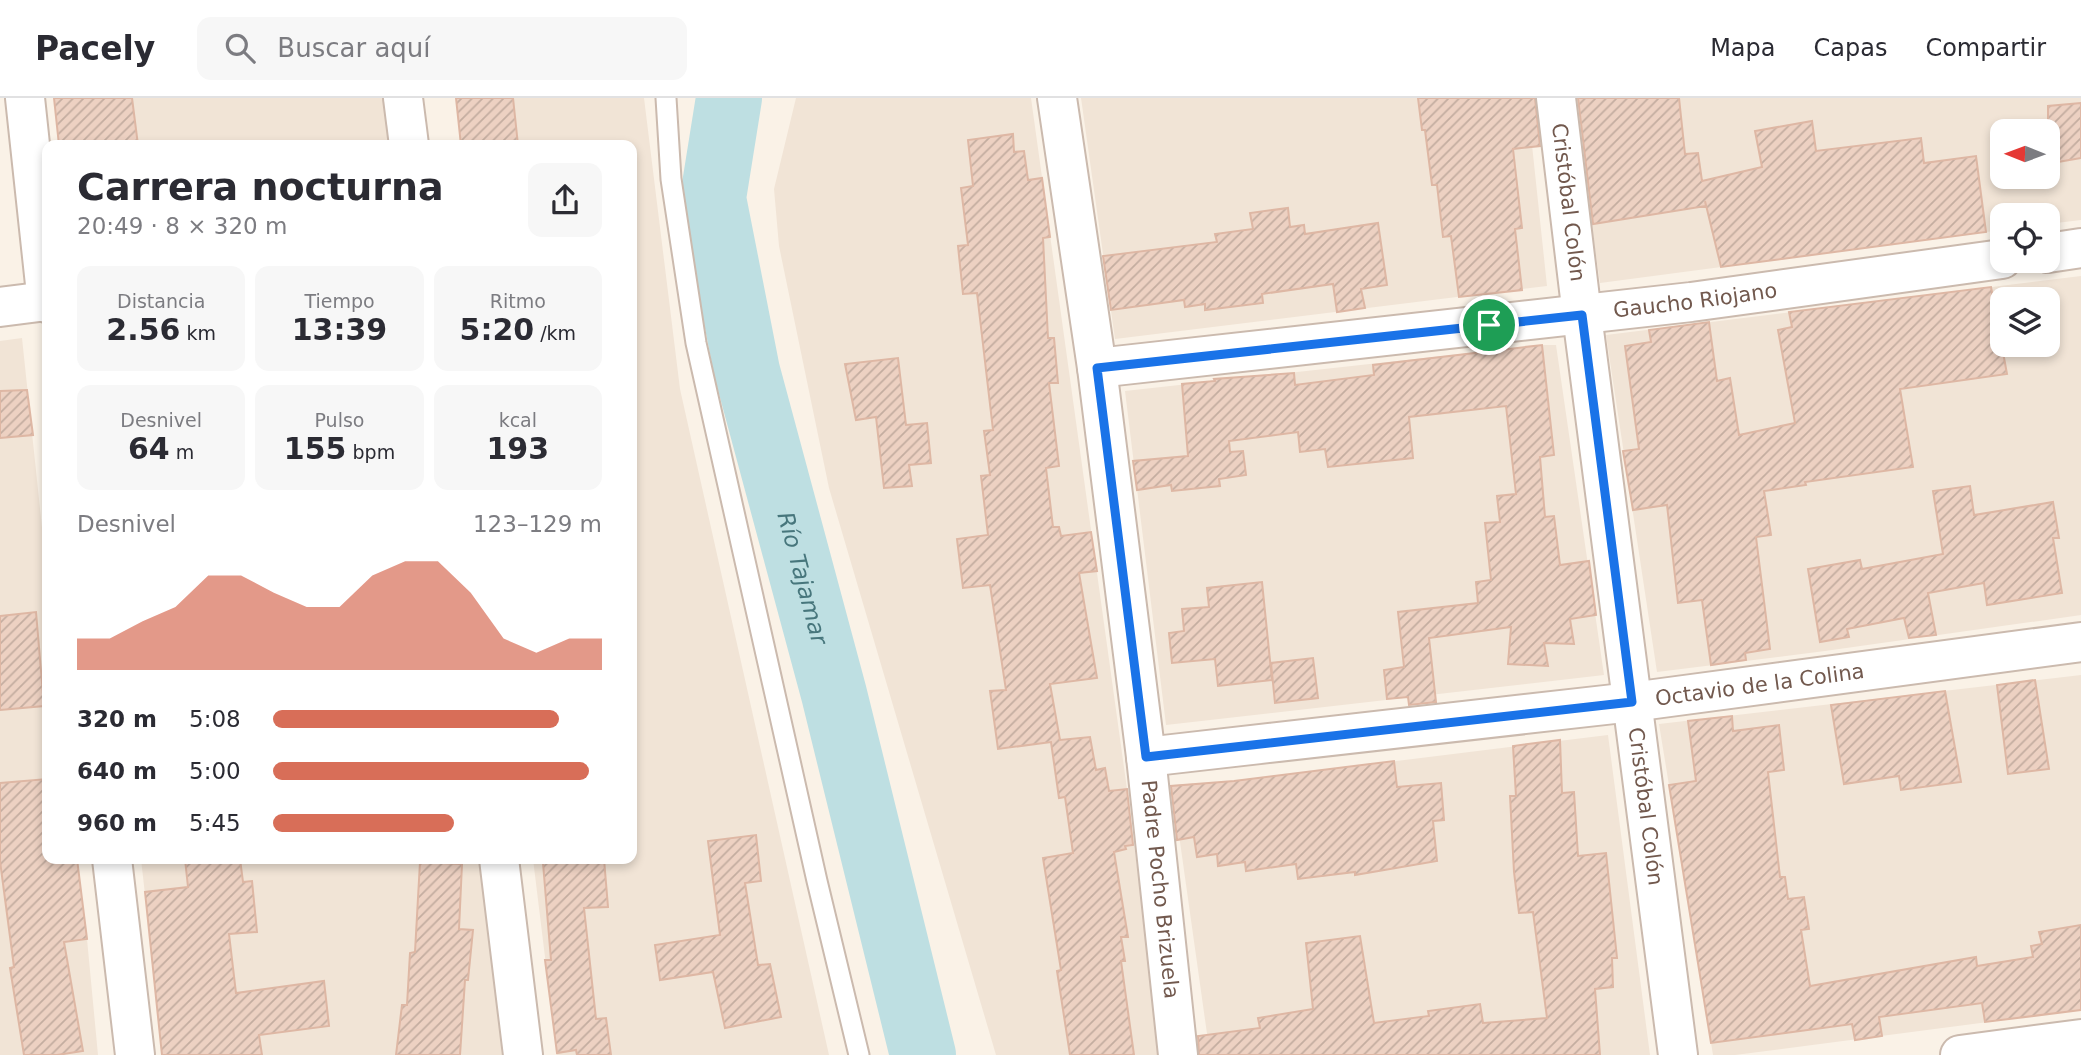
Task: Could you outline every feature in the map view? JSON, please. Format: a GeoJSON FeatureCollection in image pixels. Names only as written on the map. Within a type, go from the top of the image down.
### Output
{"type":"FeatureCollection","features":[{"type":"Feature","properties":{"kind":"street"},"geometry":{"type":"LineString","coordinates":[[25,98],[42,256]]}},
{"type":"Feature","properties":{"kind":"street"},"geometry":{"type":"LineString","coordinates":[[403,98],[408,140]]}},
{"type":"Feature","properties":{"kind":"street","name":"Padre Pocho Brizuela"},"geometry":{"type":"LineString","coordinates":[[1057,98],[1097,368],[1146,757],[1178,1055]]}},
{"type":"Feature","properties":{"kind":"street","name":"Cristóbal Colón"},"geometry":{"type":"LineString","coordinates":[[1556,98],[1678,1055]]}},
{"type":"Feature","properties":{"kind":"street"},"geometry":{"type":"LineString","coordinates":[[2060,251],[2081,248]]}},
{"type":"Feature","properties":{"kind":"street","name":"Gaucho Riojano"},"geometry":{"type":"LineString","coordinates":[[1097,368],[1582,315],[1990,261]]}},
{"type":"Feature","properties":{"kind":"street"},"geometry":{"type":"LineString","coordinates":[[0,307],[42,303]]}},
{"type":"Feature","properties":{"kind":"street","name":"Octavio de la Colina"},"geometry":{"type":"LineString","coordinates":[[1146,757],[1632,702],[2081,642]]}},
{"type":"Feature","properties":{"kind":"street"},"geometry":{"type":"LineString","coordinates":[[113,864],[135,1055]]}},
{"type":"Feature","properties":{"kind":"street"},"geometry":{"type":"LineString","coordinates":[[500,864],[523,1055]]}},
{"type":"Feature","properties":{"kind":"street"},"geometry":{"type":"LineString","coordinates":[[1960,1055],[2081,1039]]}},
{"type":"Feature","properties":{"kind":"lane"},"geometry":{"type":"LineString","coordinates":[[666,98],[671,179],[696,343],[859,1055]]}},
{"type":"Feature","properties":{"kind":"shaded area"},"geometry":{"type":"Polygon","coordinates":[[[54,98],[383,98],[388,140],[58,140],[54,98]]]}},
{"type":"Feature","properties":{"kind":"shaded area"},"geometry":{"type":"Polygon","coordinates":[[[456,98],[644,98],[680,389],[829,1055],[557,1055],[534,864],[637,864],[637,140],[460,140],[456,98]]]}},
{"type":"Feature","properties":{"kind":"shaded area"},"geometry":{"type":"Polygon","coordinates":[[[796,98],[1031,98],[1127,789],[1161,1055],[996,1055],[829,488],[779,246],[774,189],[796,98]]]}},
{"type":"Feature","properties":{"kind":"shaded area"},"geometry":{"type":"Polygon","coordinates":[[[1081,98],[1527,98],[1547,286],[1115,339],[1081,98]]]}},
{"type":"Feature","properties":{"kind":"shaded area"},"geometry":{"type":"Polygon","coordinates":[[[1573,98],[2081,98],[2081,220],[2060,223],[2060,203],[1990,203],[1990,232],[1600,283],[1573,98]]]}},
{"type":"Feature","properties":{"kind":"shaded area"},"geometry":{"type":"Polygon","coordinates":[[[2081,276],[2081,615],[1657,672],[1606,335],[1990,287],[1990,357],[2060,357],[2060,287],[1992,287],[2081,276]]]}},
{"type":"Feature","properties":{"kind":"shaded area"},"geometry":{"type":"Polygon","coordinates":[[[22,338],[42,528],[42,864],[78,864],[98,1055],[0,1055],[0,341],[22,338]]]}},
{"type":"Feature","properties":{"kind":"shaded area"},"geometry":{"type":"Polygon","coordinates":[[[1556,345],[1604,675],[1166,725],[1125,391],[1556,345]]]}},
{"type":"Feature","properties":{"kind":"shaded area"},"geometry":{"type":"Polygon","coordinates":[[[2081,675],[2081,1010],[1735,1055],[1713,1055],[1659,724],[2081,675]]]}},
{"type":"Feature","properties":{"kind":"shaded area"},"geometry":{"type":"Polygon","coordinates":[[[1608,735],[1650,1055],[1210,1055],[1172,785],[1234,781],[1608,735]]]}},
{"type":"Feature","properties":{"kind":"shaded area"},"geometry":{"type":"Polygon","coordinates":[[[142,864],[483,864],[502,1055],[163,1055],[142,864]]]}},
{"type":"Feature","properties":{"kind":"building"},"geometry":{"type":"Polygon","coordinates":[[[54,98],[132,98],[137,140],[58,140],[54,98]]]}},
{"type":"Feature","properties":{"kind":"building"},"geometry":{"type":"Polygon","coordinates":[[[456,98],[513,98],[517,140],[460,140],[456,98]]]}},
{"type":"Feature","properties":{"kind":"building"},"geometry":{"type":"Polygon","coordinates":[[[1418,98],[1535,98],[1540,146],[1513,149],[1522,228],[1515,229],[1522,290],[1459,297],[1451,236],[1443,237],[1437,185],[1432,185],[1418,98]]]}},
{"type":"Feature","properties":{"kind":"building"},"geometry":{"type":"Polygon","coordinates":[[[1578,98],[1679,98],[1685,154],[1698,153],[1702,181],[1762,167],[1755,131],[1812,121],[1816,151],[1921,138],[1924,163],[1976,156],[1986,232],[1721,267],[1705,201],[1706,206],[1593,224],[1578,98]]]}},
{"type":"Feature","properties":{"kind":"building"},"geometry":{"type":"Polygon","coordinates":[[[2081,103],[2081,158],[2060,162],[2060,119],[2048,119],[2048,106],[2081,103]]]}},
{"type":"Feature","properties":{"kind":"building"},"geometry":{"type":"Polygon","coordinates":[[[1013,134],[1014,152],[1024,151],[1028,180],[1042,178],[1050,237],[1043,238],[1048,338],[1054,338],[1058,383],[1049,383],[1059,466],[1046,468],[1053,527],[1059,527],[1061,536],[1091,532],[1097,571],[1079,573],[1097,678],[1050,684],[1060,740],[1090,737],[1096,770],[1105,768],[1109,791],[1127,789],[1133,845],[1114,852],[1128,937],[1121,937],[1125,961],[1121,961],[1134,1055],[1070,1055],[1057,971],[1061,970],[1043,858],[1073,853],[1065,797],[1059,798],[1051,742],[998,749],[990,691],[1006,690],[990,585],[963,588],[957,539],[988,535],[981,476],[990,475],[984,431],[993,430],[977,293],[963,294],[958,246],[968,245],[961,188],[973,186],[968,140],[1013,134]]]}},
{"type":"Feature","properties":{"kind":"building"},"geometry":{"type":"Polygon","coordinates":[[[1288,208],[1290,227],[1304,225],[1305,234],[1378,223],[1387,285],[1361,289],[1365,308],[1337,312],[1333,284],[1262,294],[1263,303],[1205,310],[1205,304],[1185,307],[1184,300],[1111,310],[1103,256],[1217,242],[1215,234],[1253,229],[1250,213],[1288,208]]]}},
{"type":"Feature","properties":{"kind":"building"},"geometry":{"type":"Polygon","coordinates":[[[1990,287],[1990,357],[2004,357],[2007,374],[1900,389],[1913,467],[1805,482],[1806,485],[1764,491],[1771,535],[1756,537],[1770,649],[1745,653],[1746,660],[1711,665],[1702,600],[1678,603],[1667,505],[1633,510],[1623,451],[1639,449],[1625,346],[1651,342],[1649,330],[1709,322],[1717,381],[1730,378],[1739,435],[1795,423],[1778,330],[1792,327],[1789,312],[1990,287]]]}},
{"type":"Feature","properties":{"kind":"building"},"geometry":{"type":"Polygon","coordinates":[[[1542,345],[1554,455],[1540,457],[1545,517],[1554,516],[1560,565],[1589,561],[1596,615],[1570,619],[1574,644],[1544,643],[1548,666],[1508,664],[1511,627],[1429,638],[1436,702],[1409,705],[1408,697],[1387,699],[1384,670],[1404,667],[1398,612],[1478,603],[1476,582],[1491,580],[1485,523],[1500,522],[1497,496],[1516,494],[1506,406],[1409,417],[1413,458],[1328,467],[1325,449],[1300,452],[1298,432],[1229,441],[1230,452],[1243,451],[1246,475],[1219,479],[1220,486],[1172,491],[1171,485],[1137,490],[1133,461],[1188,456],[1182,384],[1294,373],[1295,385],[1374,375],[1373,365],[1542,345]]]}},
{"type":"Feature","properties":{"kind":"building"},"geometry":{"type":"Polygon","coordinates":[[[898,358],[906,425],[927,423],[931,463],[909,465],[912,486],[884,488],[876,417],[856,420],[845,364],[898,358]]]}},
{"type":"Feature","properties":{"kind":"building"},"geometry":{"type":"Polygon","coordinates":[[[27,390],[33,435],[0,438],[0,391],[27,390]]]}},
{"type":"Feature","properties":{"kind":"building"},"geometry":{"type":"Polygon","coordinates":[[[1970,486],[1974,515],[2053,502],[2059,538],[2053,538],[2062,593],[1987,605],[1984,583],[1928,593],[1936,635],[1909,638],[1904,618],[1847,629],[1849,637],[1820,642],[1808,569],[1860,560],[1862,569],[1943,554],[1933,491],[1970,486]]]}},
{"type":"Feature","properties":{"kind":"building"},"geometry":{"type":"Polygon","coordinates":[[[1262,582],[1272,680],[1218,686],[1215,659],[1172,663],[1169,633],[1184,631],[1182,609],[1209,607],[1207,588],[1262,582]]]}},
{"type":"Feature","properties":{"kind":"building"},"geometry":{"type":"Polygon","coordinates":[[[36,612],[42,706],[0,710],[0,616],[36,612]]]}},
{"type":"Feature","properties":{"kind":"building"},"geometry":{"type":"Polygon","coordinates":[[[1313,658],[1318,698],[1275,703],[1271,663],[1313,658]]]}},
{"type":"Feature","properties":{"kind":"building"},"geometry":{"type":"Polygon","coordinates":[[[2035,680],[2049,769],[2008,774],[1997,685],[2035,680]]]}},
{"type":"Feature","properties":{"kind":"building"},"geometry":{"type":"Polygon","coordinates":[[[1945,691],[1961,782],[1901,790],[1899,776],[1844,784],[1831,705],[1945,691]]]}},
{"type":"Feature","properties":{"kind":"building"},"geometry":{"type":"Polygon","coordinates":[[[1732,716],[1733,731],[1779,725],[1784,770],[1768,772],[1780,877],[1785,877],[1788,899],[1804,897],[1809,929],[1801,930],[1810,986],[1976,957],[1977,966],[2033,957],[2031,946],[2042,944],[2039,932],[2081,925],[2081,1010],[1985,1022],[1982,1003],[1879,1017],[1882,1036],[1855,1040],[1852,1024],[1711,1043],[1669,785],[1696,781],[1688,721],[1732,716]]]}},
{"type":"Feature","properties":{"kind":"building"},"geometry":{"type":"Polygon","coordinates":[[[1560,740],[1562,793],[1574,792],[1578,856],[1606,853],[1617,958],[1612,958],[1613,987],[1595,989],[1600,1055],[1199,1055],[1198,1036],[1260,1028],[1258,1018],[1313,1009],[1306,943],[1360,936],[1374,1023],[1429,1016],[1428,1011],[1480,1004],[1483,1023],[1547,1018],[1533,912],[1519,913],[1510,796],[1516,796],[1513,746],[1560,740]]]}},
{"type":"Feature","properties":{"kind":"building"},"geometry":{"type":"Polygon","coordinates":[[[1394,761],[1397,787],[1441,783],[1444,820],[1433,821],[1437,861],[1355,875],[1355,872],[1298,879],[1296,864],[1246,871],[1245,862],[1218,866],[1217,854],[1197,857],[1194,837],[1177,840],[1171,786],[1394,761]]]}},
{"type":"Feature","properties":{"kind":"building"},"geometry":{"type":"Polygon","coordinates":[[[42,779],[42,864],[78,864],[87,939],[64,942],[83,1051],[57,1055],[24,1055],[10,968],[14,967],[0,861],[0,783],[42,779]]]}},
{"type":"Feature","properties":{"kind":"building"},"geometry":{"type":"Polygon","coordinates":[[[756,835],[761,881],[745,883],[758,965],[770,964],[781,1017],[725,1028],[713,972],[660,980],[655,945],[720,935],[708,841],[756,835]]]}},
{"type":"Feature","properties":{"kind":"building"},"geometry":{"type":"Polygon","coordinates":[[[186,864],[241,864],[243,882],[252,881],[257,932],[229,934],[236,993],[324,981],[329,1026],[259,1035],[262,1055],[162,1055],[145,892],[188,887],[186,864]]]}},
{"type":"Feature","properties":{"kind":"building"},"geometry":{"type":"Polygon","coordinates":[[[420,864],[462,864],[459,929],[473,930],[468,980],[465,980],[460,1055],[396,1055],[402,1005],[407,1005],[410,953],[415,952],[420,864]]]}},
{"type":"Feature","properties":{"kind":"building"},"geometry":{"type":"Polygon","coordinates":[[[543,864],[604,864],[608,907],[584,908],[596,1019],[606,1018],[611,1055],[577,1055],[576,1050],[557,1053],[545,960],[551,960],[543,864]]]}},
{"type":"Feature","properties":{"kind":"waterway","name":"Río Tajamar"},"geometry":{"type":"LineString","coordinates":[[729,98],[713,198],[747,371],[834,694],[923,1055]]}},
{"type":"Feature","properties":{"kind":"route"},"geometry":{"type":"LineString","coordinates":[[1582,315],[1632,702],[1146,757],[1097,368],[1489,325],[1582,315]]}}]}
